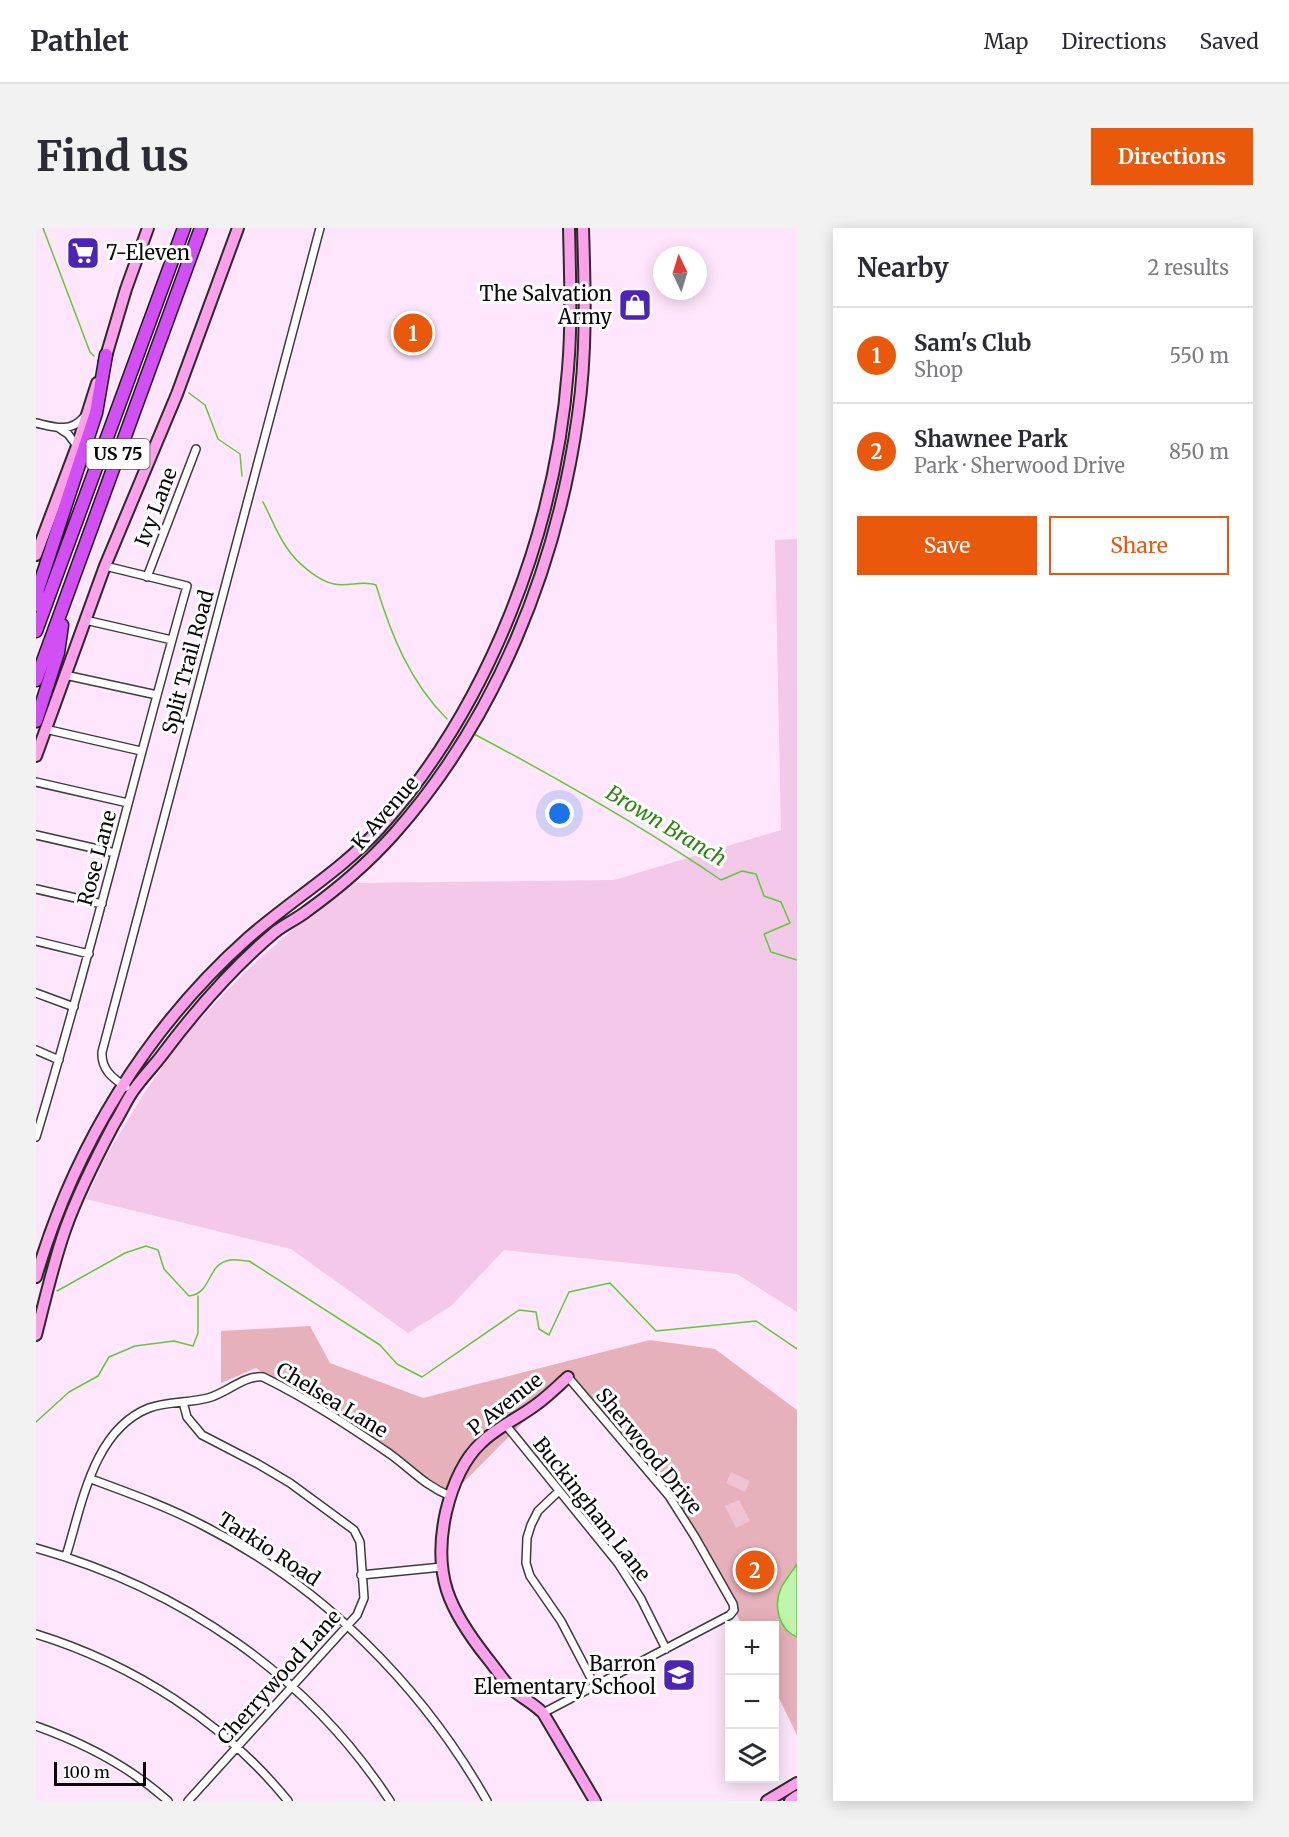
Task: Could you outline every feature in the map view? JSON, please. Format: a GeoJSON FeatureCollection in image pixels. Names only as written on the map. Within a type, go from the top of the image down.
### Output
{"type":"FeatureCollection","features":[{"type":"Feature","properties":{"kind":"highway","name":"US 75"},"geometry":{"type":"LineString","coordinates":[[36,631],[184,228]]}},
{"type":"Feature","properties":{"kind":"highway","name":"US 75"},"geometry":{"type":"LineString","coordinates":[[36,680],[201,228]]}},
{"type":"Feature","properties":{"kind":"highway"},"geometry":{"type":"LineString","coordinates":[[36,605],[38,589],[96,413],[106,355]]}},
{"type":"Feature","properties":{"kind":"highway"},"geometry":{"type":"LineString","coordinates":[[41,725],[58,653],[66,600]]}},
{"type":"Feature","properties":{"kind":"main road"},"geometry":{"type":"LineString","coordinates":[[36,555],[77,446],[126,289],[148,228]]}},
{"type":"Feature","properties":{"kind":"main road"},"geometry":{"type":"LineString","coordinates":[[36,756],[41,725],[65,675],[105,566],[168,418],[237,228]]}},
{"type":"Feature","properties":{"kind":"main road","name":"K Avenue"},"geometry":{"type":"LineString","coordinates":[[36,1277],[47,1242],[83,1156],[122,1085],[159,1031],[244,942],[267,921],[354,854],[379,829],[418,781],[482,675],[514,603],[544,510],[557,454],[568,369],[569,228]]}},
{"type":"Feature","properties":{"kind":"main road","name":"K Avenue"},"geometry":{"type":"LineString","coordinates":[[36,1335],[66,1227],[90,1172],[133,1091],[200,1006],[276,932],[333,892],[367,863],[430,789],[463,739],[505,664],[528,608],[558,514],[577,424],[586,323],[584,228]]}},
{"type":"Feature","properties":{"kind":"main road"},"geometry":{"type":"LineString","coordinates":[[544,510],[558,514]]}},
{"type":"Feature","properties":{"kind":"main road"},"geometry":{"type":"LineString","coordinates":[[514,603],[528,608]]}},
{"type":"Feature","properties":{"kind":"main road"},"geometry":{"type":"LineString","coordinates":[[482,675],[496,681]]}},
{"type":"Feature","properties":{"kind":"main road"},"geometry":{"type":"LineString","coordinates":[[418,781],[430,789]]}},
{"type":"Feature","properties":{"kind":"main road"},"geometry":{"type":"LineString","coordinates":[[267,921],[276,932]]}},
{"type":"Feature","properties":{"kind":"main road"},"geometry":{"type":"LineString","coordinates":[[189,998],[200,1006]]}},
{"type":"Feature","properties":{"kind":"main road","name":"P Avenue"},"geometry":{"type":"LineString","coordinates":[[568,1377],[537,1404],[505,1424],[480,1444],[465,1462],[456,1478],[443,1525],[442,1567],[450,1602],[459,1620],[515,1692],[534,1704],[543,1713],[595,1801]]}},
{"type":"Feature","properties":{"kind":"main road"},"geometry":{"type":"LineString","coordinates":[[767,1801],[797,1783]]}},
{"type":"Feature","properties":{"kind":"main road"},"geometry":{"type":"LineString","coordinates":[[790,1801],[797,1796]]}},
{"type":"Feature","properties":{"kind":"street","name":"Split Trail Road"},"geometry":{"type":"LineString","coordinates":[[133,1091],[122,1085],[104,1068],[102,1052],[320,228]]}},
{"type":"Feature","properties":{"kind":"street"},"geometry":{"type":"LineString","coordinates":[[36,423],[57,427],[76,425],[87,413]]}},
{"type":"Feature","properties":{"kind":"street"},"geometry":{"type":"LineString","coordinates":[[57,427],[68,434],[77,446]]}},
{"type":"Feature","properties":{"kind":"street","name":"Ivy Lane"},"geometry":{"type":"LineString","coordinates":[[147,577],[196,449]]}},
{"type":"Feature","properties":{"kind":"street","name":"Ivy Lane"},"geometry":{"type":"LineString","coordinates":[[105,566],[187,586]]}},
{"type":"Feature","properties":{"kind":"street","name":"Rose Lane"},"geometry":{"type":"LineString","coordinates":[[36,1137],[89,954],[141,751],[187,586]]}},
{"type":"Feature","properties":{"kind":"street"},"geometry":{"type":"LineString","coordinates":[[85,621],[172,640]]}},
{"type":"Feature","properties":{"kind":"street"},"geometry":{"type":"LineString","coordinates":[[65,675],[157,695]]}},
{"type":"Feature","properties":{"kind":"street"},"geometry":{"type":"LineString","coordinates":[[41,725],[141,751]]}},
{"type":"Feature","properties":{"kind":"street"},"geometry":{"type":"LineString","coordinates":[[36,782],[128,803]]}},
{"type":"Feature","properties":{"kind":"street"},"geometry":{"type":"LineString","coordinates":[[36,835],[115,853]]}},
{"type":"Feature","properties":{"kind":"street"},"geometry":{"type":"LineString","coordinates":[[36,889],[102,904]]}},
{"type":"Feature","properties":{"kind":"street"},"geometry":{"type":"LineString","coordinates":[[36,941],[89,954]]}},
{"type":"Feature","properties":{"kind":"street"},"geometry":{"type":"LineString","coordinates":[[36,993],[74,1007]]}},
{"type":"Feature","properties":{"kind":"street"},"geometry":{"type":"LineString","coordinates":[[36,1050],[59,1060]]}},
{"type":"Feature","properties":{"kind":"street","name":"Chelsea Lane"},"geometry":{"type":"LineString","coordinates":[[66,1556],[104,1446],[129,1420],[152,1407],[212,1397],[254,1377],[263,1377],[310,1403],[356,1431],[422,1481],[450,1496]]}},
{"type":"Feature","properties":{"kind":"street","name":"Sherwood Drive"},"geometry":{"type":"LineString","coordinates":[[568,1377],[669,1496],[733,1604],[734,1610],[730,1615],[666,1649]]}},
{"type":"Feature","properties":{"kind":"street","name":"Cherrywood Lane"},"geometry":{"type":"LineString","coordinates":[[183,1402],[187,1417],[202,1435],[290,1483],[354,1530],[360,1542],[364,1598],[357,1615],[188,1801]]}},
{"type":"Feature","properties":{"kind":"street","name":"Buckingham Lane"},"geometry":{"type":"LineString","coordinates":[[505,1424],[618,1563],[666,1649]]}},
{"type":"Feature","properties":{"kind":"street","name":"Tarkio Road"},"geometry":{"type":"LineString","coordinates":[[91,1479],[170,1510],[234,1543],[283,1574],[347,1626],[382,1661],[432,1719],[454,1748],[487,1801]]}},
{"type":"Feature","properties":{"kind":"street"},"geometry":{"type":"LineString","coordinates":[[559,1491],[538,1511],[531,1524],[527,1538],[526,1563],[530,1576],[561,1620],[595,1686]]}},
{"type":"Feature","properties":{"kind":"street"},"geometry":{"type":"LineString","coordinates":[[36,1548],[66,1556],[129,1580],[170,1600],[234,1640],[267,1664],[321,1714],[390,1801]]}},
{"type":"Feature","properties":{"kind":"street"},"geometry":{"type":"LineString","coordinates":[[361,1575],[442,1567]]}},
{"type":"Feature","properties":{"kind":"street"},"geometry":{"type":"LineString","coordinates":[[36,1635],[95,1656],[172,1697],[237,1747],[288,1801]]}},
{"type":"Feature","properties":{"kind":"street"},"geometry":{"type":"LineString","coordinates":[[543,1713],[666,1649]]}},
{"type":"Feature","properties":{"kind":"street"},"geometry":{"type":"LineString","coordinates":[[36,1726],[96,1751],[152,1787],[168,1801]]}},
{"type":"Feature","properties":{"kind":"shaded area"},"geometry":{"type":"Polygon","coordinates":[[[797,539],[797,1312],[737,1274],[504,1250],[451,1306],[408,1333],[291,1249],[86,1199],[106,1156],[145,1092],[183,1037],[243,974],[292,930],[352,883],[614,880],[781,830],[775,540],[797,539]]]}},
{"type":"Feature","properties":{"kind":"shaded area"},"geometry":{"type":"Polygon","coordinates":[[[310,1326],[330,1363],[423,1398],[650,1340],[715,1349],[797,1410],[797,1735],[779,1698],[779,1621],[740,1621],[686,1514],[568,1377],[450,1496],[256,1368],[221,1383],[221,1331],[310,1326]]]}},
{"type":"Feature","properties":{"kind":"shaded area"},"geometry":{"type":"Polygon","coordinates":[[[731,1472],[750,1481],[745,1492],[726,1483],[731,1472]]]}},
{"type":"Feature","properties":{"kind":"shaded area"},"geometry":{"type":"Polygon","coordinates":[[[739,1500],[750,1521],[736,1528],[725,1506],[739,1500]]]}},
{"type":"Feature","properties":{"kind":"shaded area"},"geometry":{"type":"Polygon","coordinates":[[[797,1564],[797,1637],[791,1634],[782,1623],[779,1617],[778,1602],[781,1588],[797,1564]]]}},
{"type":"Feature","properties":{"kind":"waterway","name":"Brown Branch"},"geometry":{"type":"LineString","coordinates":[[43,228],[90,352],[94,356]]}},
{"type":"Feature","properties":{"kind":"waterway","name":"Brown Branch"},"geometry":{"type":"LineString","coordinates":[[189,393],[205,405],[218,439],[240,454],[242,476]]}},
{"type":"Feature","properties":{"kind":"waterway","name":"Brown Branch"},"geometry":{"type":"LineString","coordinates":[[263,502],[287,548],[314,575],[334,584],[376,585],[395,640],[412,674],[447,719]]}},
{"type":"Feature","properties":{"kind":"waterway","name":"Brown Branch"},"geometry":{"type":"LineString","coordinates":[[474,734],[600,804],[721,880],[742,871],[756,874],[764,896],[781,902],[790,923],[764,934],[771,952],[797,960]]}},
{"type":"Feature","properties":{"kind":"waterway"},"geometry":{"type":"LineString","coordinates":[[57,1291],[125,1253],[146,1246],[158,1250],[164,1269],[189,1296],[202,1290],[213,1272],[222,1263],[232,1260],[249,1261],[380,1345],[397,1364],[422,1377],[519,1310],[536,1312],[539,1329],[549,1335],[569,1292],[610,1283],[656,1331],[756,1321],[797,1349]]}},
{"type":"Feature","properties":{"kind":"waterway"},"geometry":{"type":"LineString","coordinates":[[36,1422],[69,1392],[98,1376],[109,1357],[135,1346],[174,1341],[193,1346],[198,1333],[198,1296]]}},
{"type":"Feature","properties":{"kind":"place","name":"7-Eleven"},"geometry":{"type":"Point","coordinates":[83,253]}},
{"type":"Feature","properties":{"kind":"place","name":"The Salvation Army"},"geometry":{"type":"Point","coordinates":[635,305]}},
{"type":"Feature","properties":{"kind":"place","name":"Sam's Club"},"geometry":{"type":"Point","coordinates":[413,333]}},
{"type":"Feature","properties":{"kind":"place","name":"Shawnee Park"},"geometry":{"type":"Point","coordinates":[755,1570]}},
{"type":"Feature","properties":{"kind":"place","name":"Barron Elementary School"},"geometry":{"type":"Point","coordinates":[679,1675]}}]}
